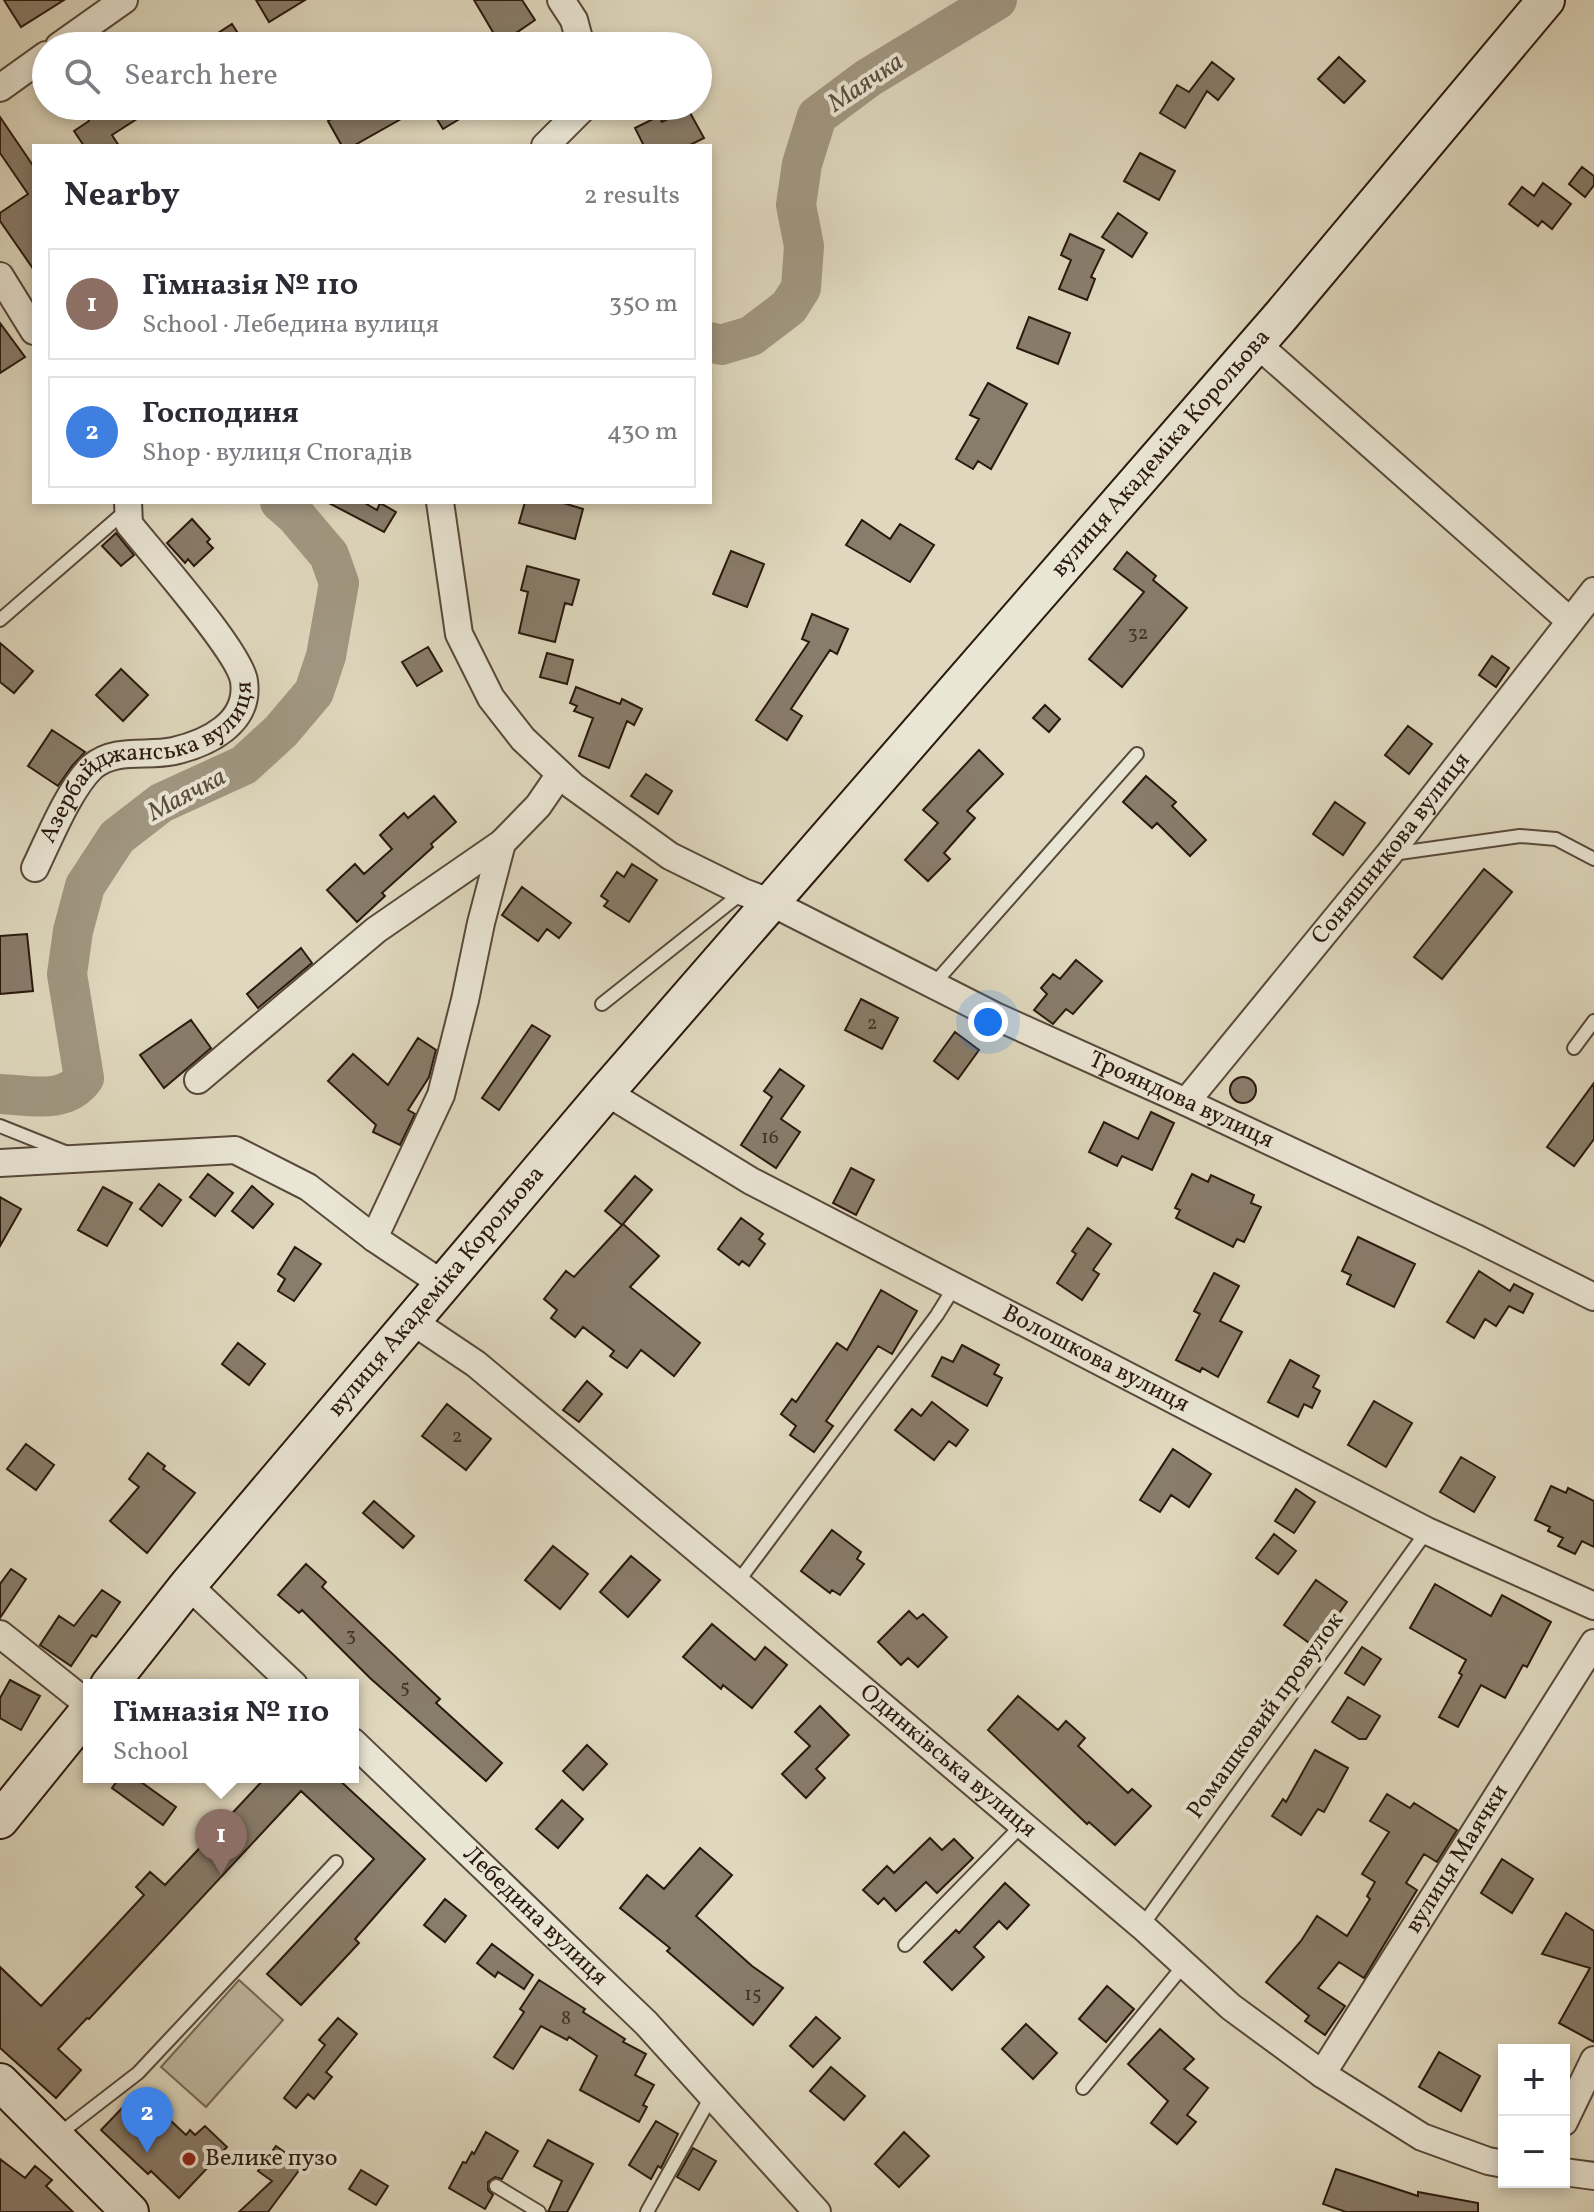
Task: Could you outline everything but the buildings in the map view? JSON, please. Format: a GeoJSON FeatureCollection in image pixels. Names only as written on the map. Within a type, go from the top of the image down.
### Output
{"type":"FeatureCollection","features":[{"type":"Feature","properties":{"kind":"main road","name":"вулиця Академіка Корольова"},"geometry":{"type":"LineString","coordinates":[[114,1679],[188,1585],[606,1092],[756,897],[1257,344],[1546,0]]}},
{"type":"Feature","properties":{"kind":"main road"},"geometry":{"type":"LineString","coordinates":[[0,1820],[83,1716]]}},
{"type":"Feature","properties":{"kind":"main road"},"geometry":{"type":"LineString","coordinates":[[0,2082],[130,2212]]}},
{"type":"Feature","properties":{"kind":"street"},"geometry":{"type":"LineString","coordinates":[[79,32],[124,0]]}},
{"type":"Feature","properties":{"kind":"street"},"geometry":{"type":"LineString","coordinates":[[572,7],[578,32]]}},
{"type":"Feature","properties":{"kind":"street"},"geometry":{"type":"LineString","coordinates":[[0,88],[32,65]]}},
{"type":"Feature","properties":{"kind":"street"},"geometry":{"type":"LineString","coordinates":[[547,144],[571,120]]}},
{"type":"Feature","properties":{"kind":"street"},"geometry":{"type":"LineString","coordinates":[[0,276],[32,328]]}},
{"type":"Feature","properties":{"kind":"street"},"geometry":{"type":"LineString","coordinates":[[1257,344],[1570,621]]}},
{"type":"Feature","properties":{"kind":"street"},"geometry":{"type":"LineString","coordinates":[[440,504],[459,634],[491,698],[523,739],[560,774],[670,856],[756,897]]}},
{"type":"Feature","properties":{"kind":"street","name":"Азербайджанська вулиця"},"geometry":{"type":"LineString","coordinates":[[35,868],[67,803],[92,768],[109,757],[169,752],[217,737],[242,705],[244,680],[232,654],[129,524],[128,505]]}},
{"type":"Feature","properties":{"kind":"street","name":"Соняшникова вулиця"},"geometry":{"type":"LineString","coordinates":[[1186,1102],[1389,854],[1594,591]]}},
{"type":"Feature","properties":{"kind":"street"},"geometry":{"type":"LineString","coordinates":[[198,1080],[376,930],[502,843],[538,806],[560,774]]}},
{"type":"Feature","properties":{"kind":"street"},"geometry":{"type":"LineString","coordinates":[[374,1238],[441,1095],[502,843]]}},
{"type":"Feature","properties":{"kind":"street","name":"Трояндова вулиця"},"geometry":{"type":"LineString","coordinates":[[756,897],[932,986],[1474,1237],[1594,1297]]}},
{"type":"Feature","properties":{"kind":"street","name":"Волошкова вулиця"},"geometry":{"type":"LineString","coordinates":[[606,1092],[751,1181],[1427,1531],[1594,1606]]}},
{"type":"Feature","properties":{"kind":"street"},"geometry":{"type":"LineString","coordinates":[[0,1163],[235,1150],[308,1187],[374,1238],[444,1285]]}},
{"type":"Feature","properties":{"kind":"street","name":"Одинківська вулиця"},"geometry":{"type":"LineString","coordinates":[[412,1321],[476,1364],[1142,1926],[1231,2007],[1322,2074],[1422,2137],[1498,2163]]}},
{"type":"Feature","properties":{"kind":"street"},"geometry":{"type":"LineString","coordinates":[[188,1585],[288,1679]]}},
{"type":"Feature","properties":{"kind":"street"},"geometry":{"type":"LineString","coordinates":[[0,1634],[83,1703]]}},
{"type":"Feature","properties":{"kind":"street","name":"вулиця Маячки"},"geometry":{"type":"LineString","coordinates":[[1322,2074],[1594,1643]]}},
{"type":"Feature","properties":{"kind":"street","name":"Лебедина вулиця"},"geometry":{"type":"LineString","coordinates":[[359,1748],[646,2023],[817,2212]]}},
{"type":"Feature","properties":{"kind":"street"},"geometry":{"type":"LineString","coordinates":[[1567,2116],[1594,2060]]}},
{"type":"Feature","properties":{"kind":"street"},"geometry":{"type":"LineString","coordinates":[[1570,2173],[1594,2176]]}},
{"type":"Feature","properties":{"kind":"lane"},"geometry":{"type":"LineString","coordinates":[[0,620],[128,505]]}},
{"type":"Feature","properties":{"kind":"lane"},"geometry":{"type":"LineString","coordinates":[[932,986],[1137,754]]}},
{"type":"Feature","properties":{"kind":"lane"},"geometry":{"type":"LineString","coordinates":[[1389,854],[1520,836],[1556,839],[1594,859]]}},
{"type":"Feature","properties":{"kind":"lane"},"geometry":{"type":"LineString","coordinates":[[602,1004],[756,897]]}},
{"type":"Feature","properties":{"kind":"lane"},"geometry":{"type":"LineString","coordinates":[[1574,1048],[1594,1021]]}},
{"type":"Feature","properties":{"kind":"lane"},"geometry":{"type":"LineString","coordinates":[[0,1126],[83,1160]]}},
{"type":"Feature","properties":{"kind":"lane"},"geometry":{"type":"LineString","coordinates":[[737,1583],[937,1315],[955,1286]]}},
{"type":"Feature","properties":{"kind":"lane","name":"Ромашковий провулок"},"geometry":{"type":"LineString","coordinates":[[1142,1926],[1427,1531]]}},
{"type":"Feature","properties":{"kind":"lane"},"geometry":{"type":"LineString","coordinates":[[905,1945],[1022,1825]]}},
{"type":"Feature","properties":{"kind":"lane"},"geometry":{"type":"LineString","coordinates":[[56,2136],[138,2073],[336,1862]]}},
{"type":"Feature","properties":{"kind":"lane"},"geometry":{"type":"LineString","coordinates":[[1083,2088],[1184,1965]]}},
{"type":"Feature","properties":{"kind":"lane"},"geometry":{"type":"LineString","coordinates":[[647,2212],[712,2095]]}},
{"type":"Feature","properties":{"kind":"lane"},"geometry":{"type":"LineString","coordinates":[[496,2186],[539,2212]]}},
{"type":"Feature","properties":{"kind":"shaded area"},"geometry":{"type":"Polygon","coordinates":[[[239,1980],[283,2020],[206,2107],[161,2067],[239,1980]]]}},
{"type":"Feature","properties":{"kind":"waterway","name":"Маячка"},"geometry":{"type":"LineString","coordinates":[[712,343],[721,345],[751,336],[789,307],[801,288],[804,246],[796,205],[802,164],[817,116],[868,78],[997,0]]}},
{"type":"Feature","properties":{"kind":"waterway","name":"Маячка"},"geometry":{"type":"LineString","coordinates":[[0,1094],[57,1095],[67,1092],[84,1078],[67,974],[73,931],[85,886],[117,837],[161,803],[244,765],[281,731],[314,692],[326,656],[339,583],[329,555],[282,504]]}},
{"type":"Feature","properties":{"kind":"place","name":"Гімназія № 110"},"geometry":{"type":"Point","coordinates":[221,1875]}},
{"type":"Feature","properties":{"kind":"place","name":"Господиня"},"geometry":{"type":"Point","coordinates":[147,2153]}},
{"type":"Feature","properties":{"kind":"place","name":"Велике пузо"},"geometry":{"type":"Point","coordinates":[189,2159]}}]}
